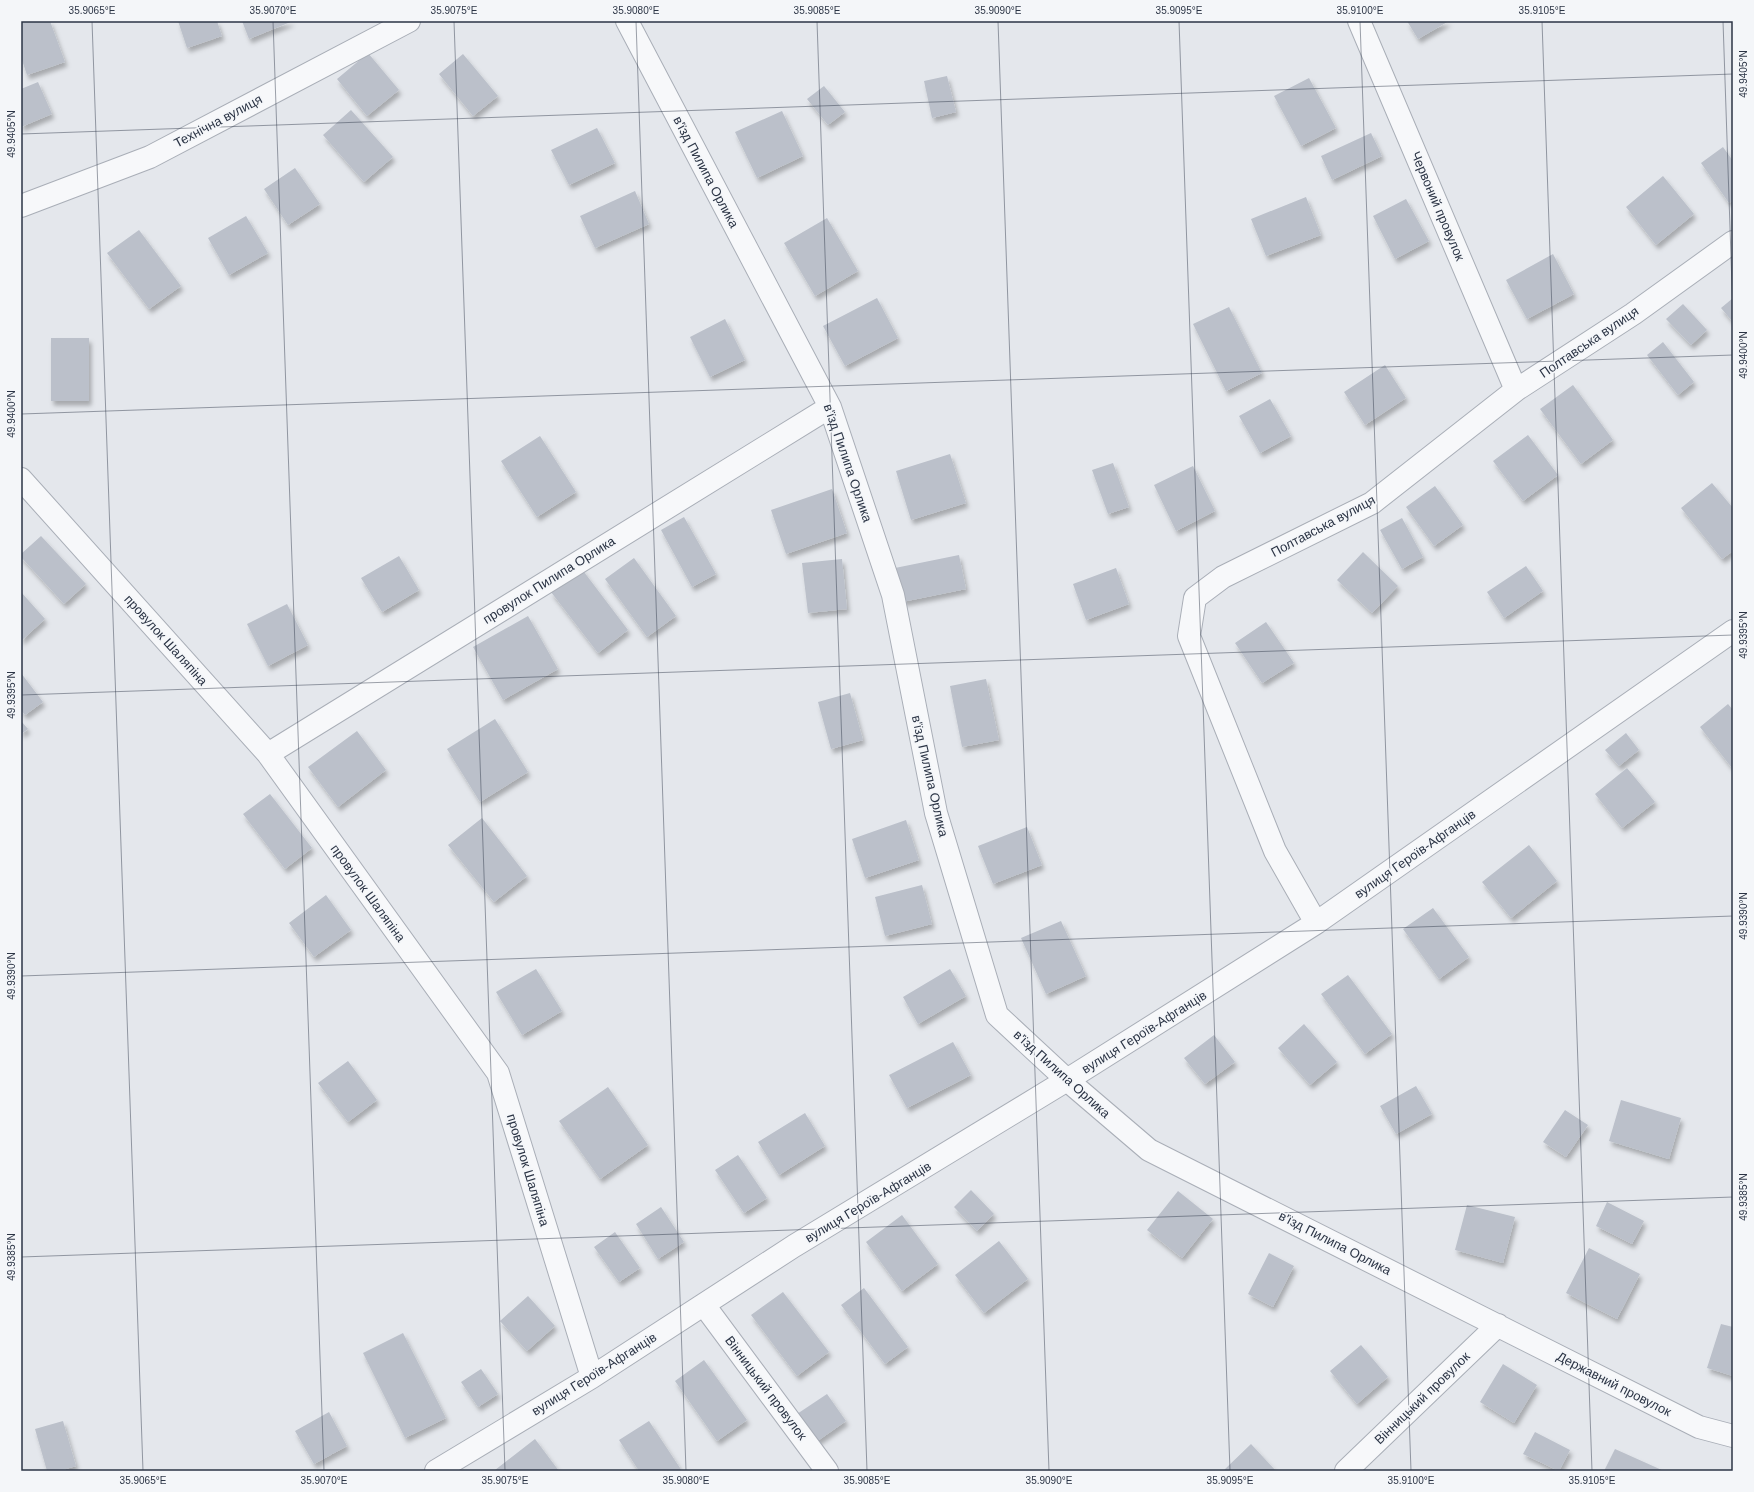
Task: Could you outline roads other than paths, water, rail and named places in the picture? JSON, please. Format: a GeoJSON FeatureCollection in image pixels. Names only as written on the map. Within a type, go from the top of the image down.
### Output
{"type":"FeatureCollection","features":[{"type":"Feature","properties":{"kind":"street","name":"Технічна вулиця"},"geometry":{"type":"LineString","coordinates":[[21,206],[150,157],[409,21]]}},
{"type":"Feature","properties":{"kind":"street","name":"в'їзд Пилипа Орлика"},"geometry":{"type":"LineString","coordinates":[[627,21],[830,407],[893,595],[936,813],[997,1015],[1067,1080],[1149,1150],[1498,1325]]}},
{"type":"Feature","properties":{"kind":"street","name":"Червоний провулок"},"geometry":{"type":"LineString","coordinates":[[1359,21],[1516,390]]}},
{"type":"Feature","properties":{"kind":"street","name":"Полтавська вулиця"},"geometry":{"type":"LineString","coordinates":[[1316,923],[1275,851],[1189,636],[1195,598],[1223,577],[1372,503],[1516,390],[1633,314],[1733,242]]}},
{"type":"Feature","properties":{"kind":"street","name":"провулок Пилипа Орлика"},"geometry":{"type":"LineString","coordinates":[[268,754],[830,407]]}},
{"type":"Feature","properties":{"kind":"street","name":"провулок Шаляпіна"},"geometry":{"type":"LineString","coordinates":[[21,479],[268,754],[498,1073],[592,1377]]}},
{"type":"Feature","properties":{"kind":"street","name":"вулиця Героїв-Афганців"},"geometry":{"type":"LineString","coordinates":[[436,1471],[592,1377],[808,1238],[1067,1080],[1316,923],[1733,631]]}},
{"type":"Feature","properties":{"kind":"street","name":"Вінницький провулок"},"geometry":{"type":"LineString","coordinates":[[704,1305],[827,1471]]}},
{"type":"Feature","properties":{"kind":"street","name":"Вінницький провулок"},"geometry":{"type":"LineString","coordinates":[[1346,1471],[1498,1325]]}},
{"type":"Feature","properties":{"kind":"street","name":"Державний провулок"},"geometry":{"type":"LineString","coordinates":[[1498,1325],[1699,1427],[1733,1436]]}}]}
